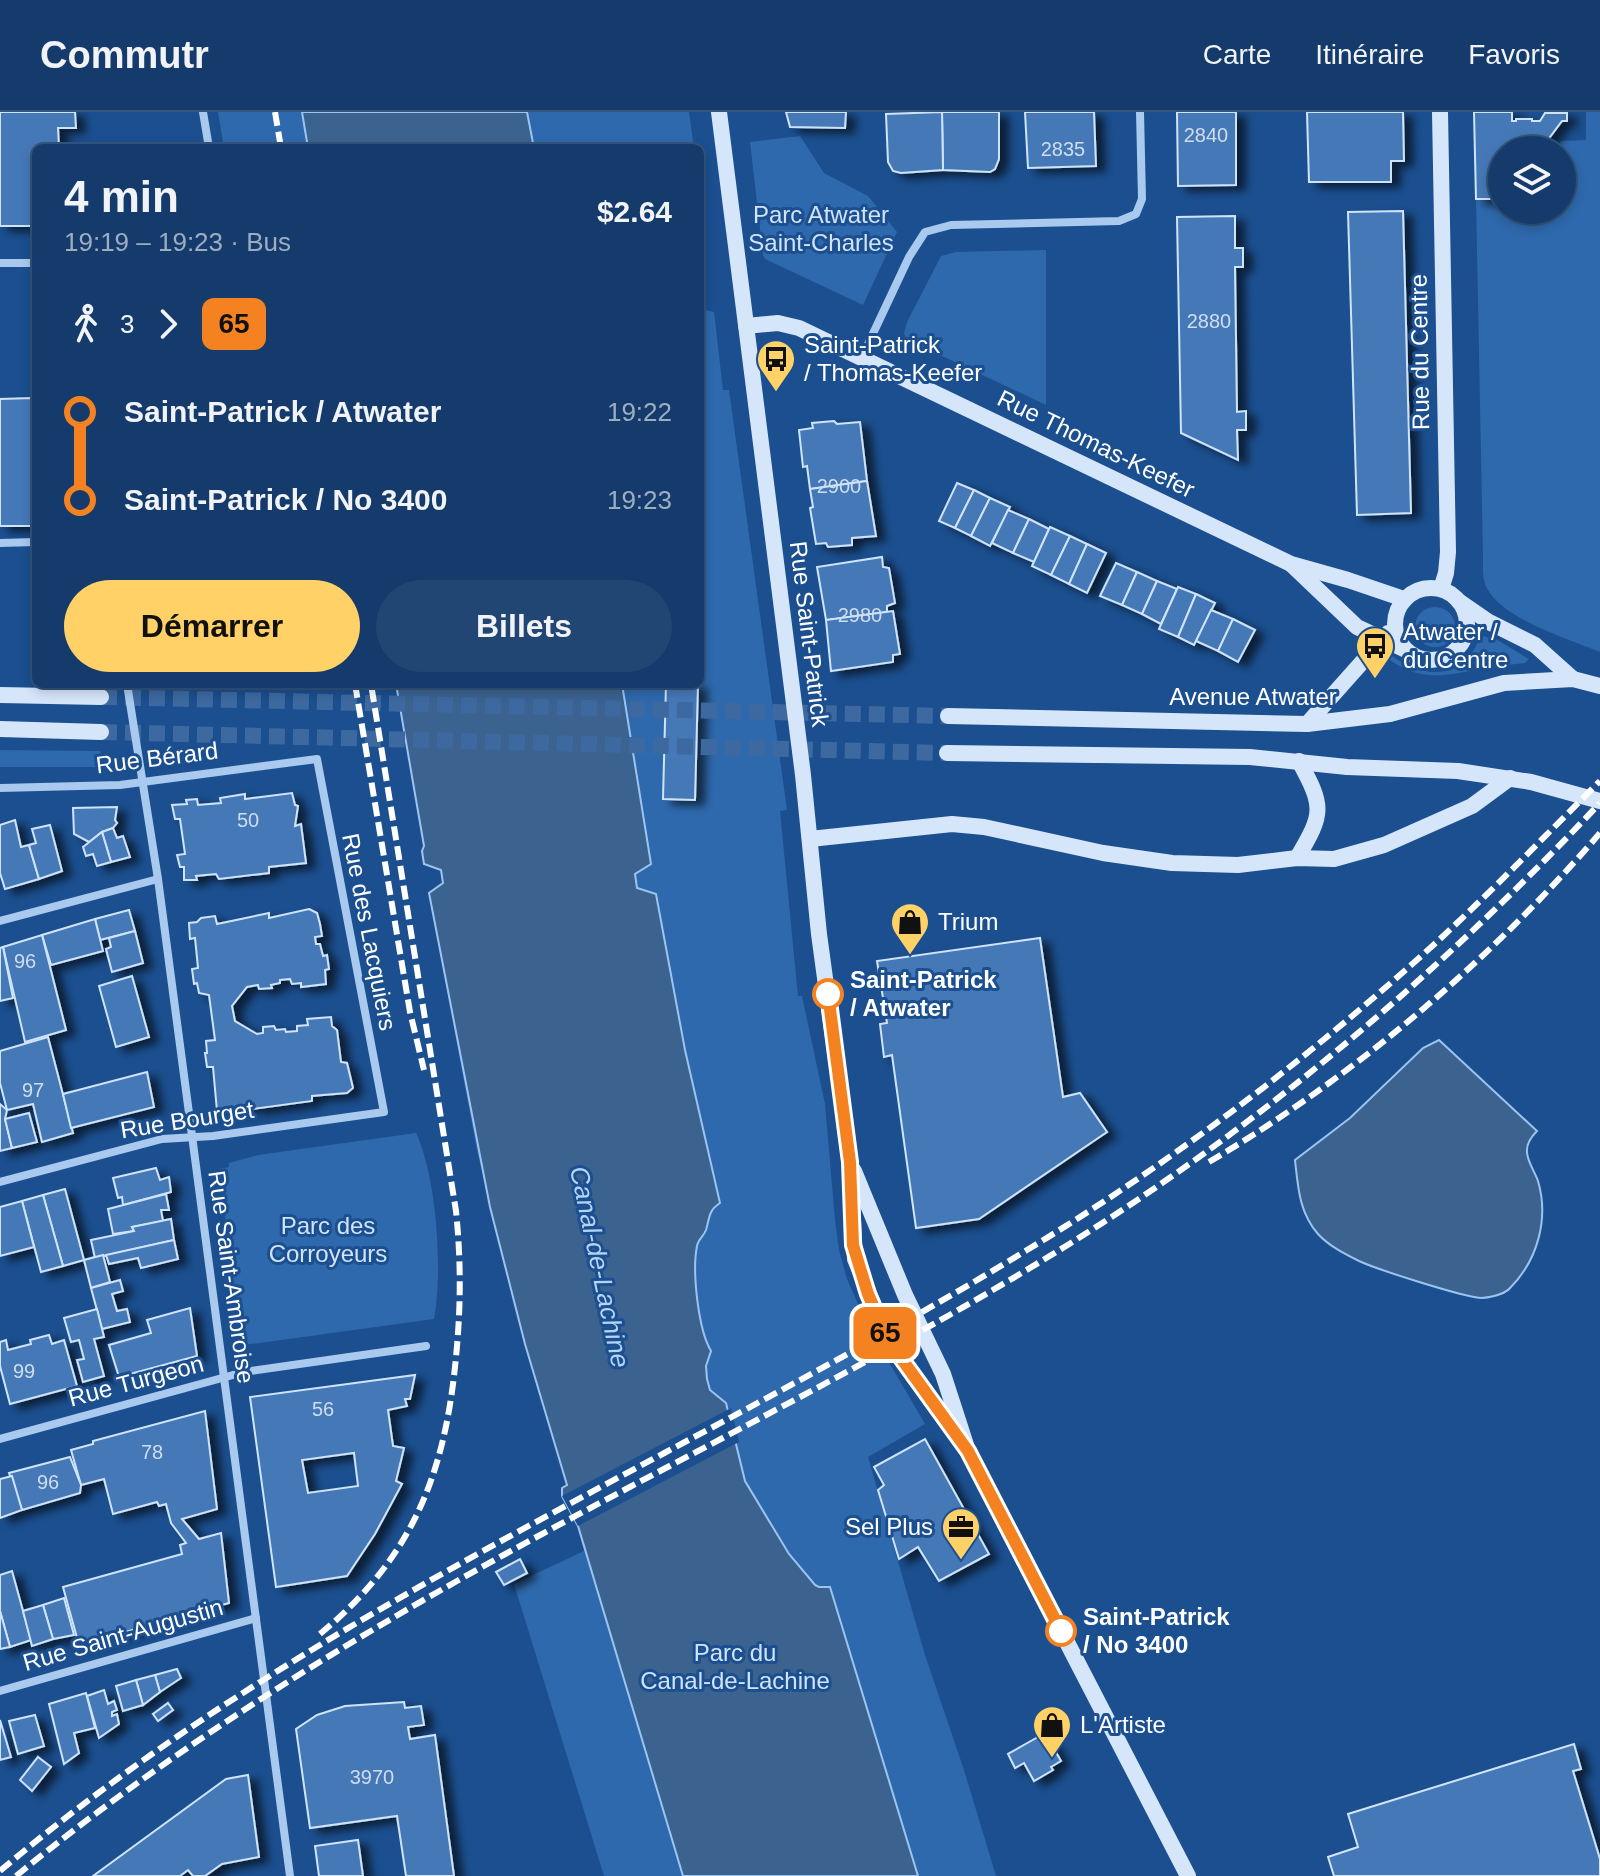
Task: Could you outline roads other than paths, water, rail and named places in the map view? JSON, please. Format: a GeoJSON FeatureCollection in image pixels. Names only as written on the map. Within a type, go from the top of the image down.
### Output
{"type":"FeatureCollection","features":[{"type":"Feature","properties":{"kind":"main road","name":"Rue Saint-Patrick"},"geometry":{"type":"LineString","coordinates":[[719,112],[810,839],[819,934],[850,1162],[853,1245],[868,1294],[888,1340],[968,1451],[1188,1876]]}},
{"type":"Feature","properties":{"kind":"main road","name":"Rue du Centre"},"geometry":{"type":"LineString","coordinates":[[1440,112],[1448,552],[1441,589]]}},
{"type":"Feature","properties":{"kind":"main road","name":"Rue Thomas-Keefer"},"geometry":{"type":"LineString","coordinates":[[746,326],[792,325],[1291,564],[1404,599]]}},
{"type":"Feature","properties":{"kind":"main road","name":"Rue Thomas-Keefer"},"geometry":{"type":"LineString","coordinates":[[1291,564],[1357,627],[1406,650]]}},
{"type":"Feature","properties":{"kind":"main road"},"geometry":{"type":"LineString","coordinates":[[1460,602],[1467,627],[1455,651],[1430,660],[1406,650],[1395,626],[1404,599],[1419,590],[1441,589],[1451,594],[1489,622],[1535,645],[1573,679]]}},
{"type":"Feature","properties":{"kind":"main road"},"geometry":{"type":"LineString","coordinates":[[1307,724],[1395,626]]}},
{"type":"Feature","properties":{"kind":"main road"},"geometry":{"type":"LineString","coordinates":[[1357,627],[1361,663]]}},
{"type":"Feature","properties":{"kind":"main road","name":"Avenue Atwater"},"geometry":{"type":"LineString","coordinates":[[948,716],[1307,724],[1390,714],[1504,683],[1573,679],[1600,686]]}},
{"type":"Feature","properties":{"kind":"main road"},"geometry":{"type":"LineString","coordinates":[[0,695],[101,697]]}},
{"type":"Feature","properties":{"kind":"main road"},"geometry":{"type":"LineString","coordinates":[[0,729],[101,732]]}},
{"type":"Feature","properties":{"kind":"main road"},"geometry":{"type":"LineString","coordinates":[[947,753],[1250,757],[1347,767],[1469,771],[1600,801]]}},
{"type":"Feature","properties":{"kind":"main road"},"geometry":{"type":"LineString","coordinates":[[1297,858],[1310,837],[1319,812],[1314,788],[1299,761]]}},
{"type":"Feature","properties":{"kind":"main road"},"geometry":{"type":"LineString","coordinates":[[810,839],[952,824],[1005,830],[1103,853],[1172,863],[1238,865],[1297,858],[1334,859],[1384,845],[1481,802],[1510,778]]}},
{"type":"Feature","properties":{"kind":"main road","name":"Rue Saint-Patrick"},"geometry":{"type":"LineString","coordinates":[[850,1162],[883,1235],[905,1295],[943,1374],[968,1451]]}},
{"type":"Feature","properties":{"kind":"street"},"geometry":{"type":"LineString","coordinates":[[203,112],[208,144]]}},
{"type":"Feature","properties":{"kind":"street"},"geometry":{"type":"LineString","coordinates":[[862,357],[909,257],[925,232],[951,225],[1119,221],[1136,214],[1142,199],[1140,112]]}},
{"type":"Feature","properties":{"kind":"street"},"geometry":{"type":"LineString","coordinates":[[0,263],[32,263]]}},
{"type":"Feature","properties":{"kind":"street"},"geometry":{"type":"LineString","coordinates":[[0,543],[32,542]]}},
{"type":"Feature","properties":{"kind":"street","name":"Rue Saint-Ambroise"},"geometry":{"type":"LineString","coordinates":[[128,688],[158,879],[290,1876]]}},
{"type":"Feature","properties":{"kind":"street","name":"Rue Bérard"},"geometry":{"type":"LineString","coordinates":[[0,788],[120,785],[317,759]]}},
{"type":"Feature","properties":{"kind":"street","name":"Rue des Lacquiers"},"geometry":{"type":"LineString","coordinates":[[317,759],[384,1112]]}},
{"type":"Feature","properties":{"kind":"street"},"geometry":{"type":"LineString","coordinates":[[0,921],[158,879]]}},
{"type":"Feature","properties":{"kind":"street","name":"Rue Bourget"},"geometry":{"type":"LineString","coordinates":[[0,1182],[155,1141],[384,1112]]}},
{"type":"Feature","properties":{"kind":"street","name":"Rue Turgeon"},"geometry":{"type":"LineString","coordinates":[[0,1439],[244,1372],[426,1346]]}},
{"type":"Feature","properties":{"kind":"street","name":"Rue Saint-Augustin"},"geometry":{"type":"LineString","coordinates":[[0,1691],[256,1618]]}},
{"type":"Feature","properties":{"kind":"water"},"geometry":{"type":"Polygon","coordinates":[[[302,112],[527,112],[533,144],[307,144],[302,112]]]}},
{"type":"Feature","properties":{"kind":"water","name":"Canal-de-Lachine"},"geometry":{"type":"Polygon","coordinates":[[[397,688],[623,688],[651,864],[635,874],[637,888],[656,894],[685,1050],[720,1203],[711,1212],[696,1257],[700,1315],[711,1351],[706,1366],[707,1379],[710,1390],[726,1403],[745,1481],[789,1554],[815,1585],[830,1587],[918,1876],[683,1876],[578,1526],[562,1496],[562,1488],[567,1485],[525,1344],[490,1207],[429,893],[443,883],[441,870],[424,864],[424,846],[397,688]]]}},
{"type":"Feature","properties":{"kind":"water"},"geometry":{"type":"Polygon","coordinates":[[[1439,1040],[1537,1131],[1527,1149],[1541,1195],[1539,1238],[1520,1277],[1507,1290],[1493,1296],[1482,1298],[1458,1293],[1354,1258],[1318,1234],[1300,1199],[1295,1160],[1350,1118],[1423,1048],[1439,1040]]]}},
{"type":"Feature","properties":{"kind":"tunnel"},"geometry":{"type":"LineString","coordinates":[[101,697],[948,716]]}},
{"type":"Feature","properties":{"kind":"tunnel"},"geometry":{"type":"LineString","coordinates":[[101,732],[947,753]]}},
{"type":"Feature","properties":{"kind":"railway"},"geometry":{"type":"LineString","coordinates":[[275,112],[280,144]]}},
{"type":"Feature","properties":{"kind":"railway"},"geometry":{"type":"LineString","coordinates":[[356,688],[410,1012],[424,1070]]}},
{"type":"Feature","properties":{"kind":"railway"},"geometry":{"type":"LineString","coordinates":[[320,1634],[379,1575],[419,1510],[443,1439],[451,1399],[459,1320],[460,1266],[456,1211],[372,688]]}},
{"type":"Feature","properties":{"kind":"railway"},"geometry":{"type":"LineString","coordinates":[[0,1871],[119,1778],[242,1693],[370,1615],[898,1326],[1027,1250],[1136,1180],[1241,1105],[1392,982],[1481,900],[1600,781]]}},
{"type":"Feature","properties":{"kind":"railway"},"geometry":{"type":"LineString","coordinates":[[16,1876],[175,1756],[342,1648],[533,1539],[916,1334],[992,1291],[1139,1199],[1280,1097],[1348,1042],[1478,926],[1600,803]]}},
{"type":"Feature","properties":{"kind":"railway"},"geometry":{"type":"LineString","coordinates":[[1209,1162],[1316,1092],[1418,1013],[1513,927],[1600,833]]}},
{"type":"Feature","properties":{"kind":"place","name":"Saint-Patrick / Thomas-Keefer"},"geometry":{"type":"Point","coordinates":[776,393]}},
{"type":"Feature","properties":{"kind":"place","name":"Atwater / du Centre"},"geometry":{"type":"Point","coordinates":[1375,680]}},
{"type":"Feature","properties":{"kind":"place","name":"Trium"},"geometry":{"type":"Point","coordinates":[910,956]}},
{"type":"Feature","properties":{"kind":"place","name":"Saint-Patrick / Atwater"},"geometry":{"type":"Point","coordinates":[828,994]}},
{"type":"Feature","properties":{"kind":"place","name":"Sel Plus"},"geometry":{"type":"Point","coordinates":[961,1561]}},
{"type":"Feature","properties":{"kind":"place","name":"Saint-Patrick / No 3400"},"geometry":{"type":"Point","coordinates":[1061,1631]}},
{"type":"Feature","properties":{"kind":"place","name":"L'Artiste"},"geometry":{"type":"Point","coordinates":[1052,1759]}},
{"type":"Feature","properties":{"kind":"park label","name":"Parc Atwater Saint-Charles"},"geometry":{"type":"Point","coordinates":[821,229]}},
{"type":"Feature","properties":{"kind":"park label","name":"Parc des Corroyeurs"},"geometry":{"type":"Point","coordinates":[328,1240]}},
{"type":"Feature","properties":{"kind":"park label","name":"Parc du Canal-de-Lachine"},"geometry":{"type":"Point","coordinates":[735,1667]}}]}
